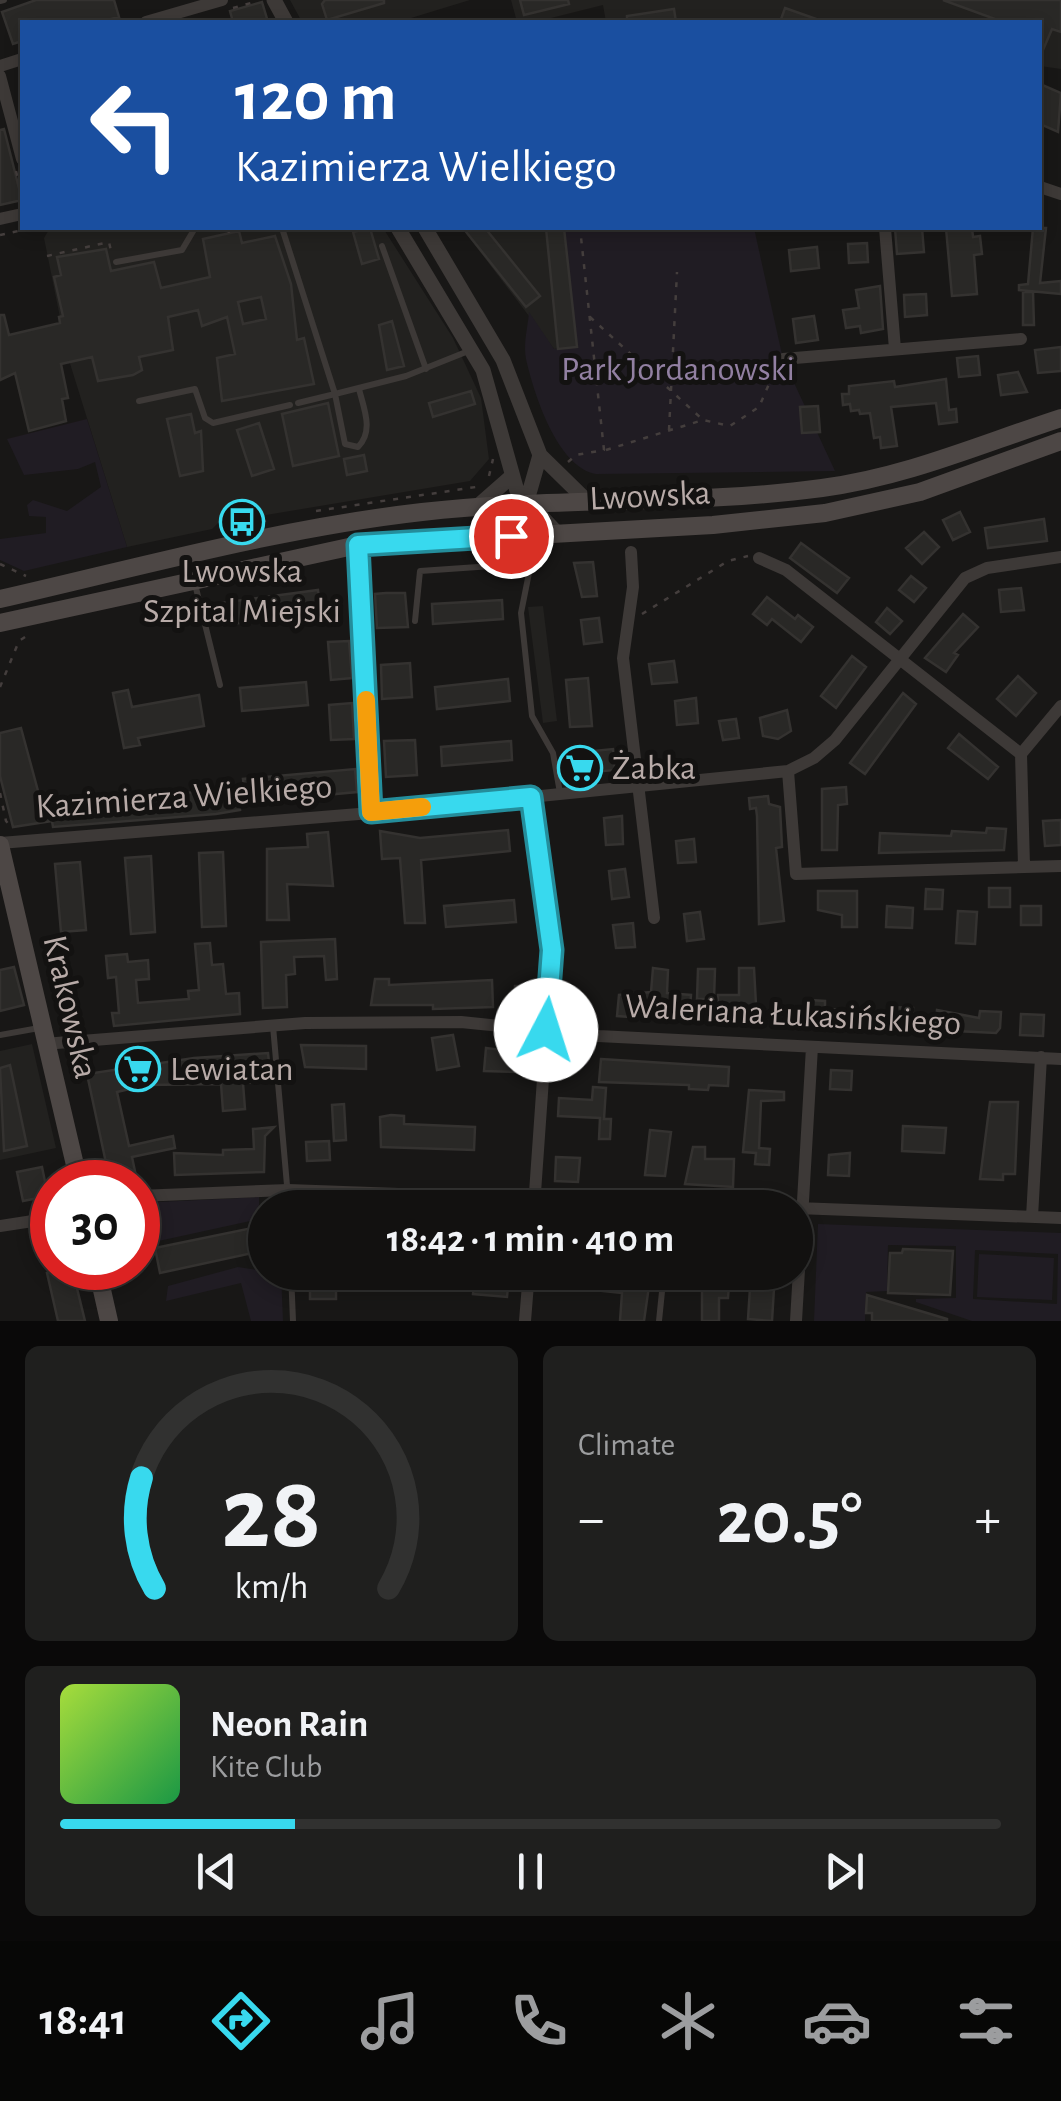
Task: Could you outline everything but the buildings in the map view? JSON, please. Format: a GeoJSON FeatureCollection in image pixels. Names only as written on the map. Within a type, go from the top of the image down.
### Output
{"type":"FeatureCollection","features":[{"type":"Feature","properties":{"kind":"main road","name":"Lwowska"},"geometry":{"type":"LineString","coordinates":[[0,599],[329,526],[478,506],[770,493],[865,482],[954,458],[1061,418]]}},
{"type":"Feature","properties":{"kind":"main road","name":"Lwowska"},"geometry":{"type":"LineString","coordinates":[[1,624],[358,545],[774,520],[857,507],[920,492],[1061,441]]}},
{"type":"Feature","properties":{"kind":"main road","name":"Krakowska"},"geometry":{"type":"LineString","coordinates":[[0,844],[73,1160]]}},
{"type":"Feature","properties":{"kind":"main road"},"geometry":{"type":"LineString","coordinates":[[102,1290],[109,1321]]}},
{"type":"Feature","properties":{"kind":"street"},"geometry":{"type":"LineString","coordinates":[[153,20],[222,0]]}},
{"type":"Feature","properties":{"kind":"street"},"geometry":{"type":"LineString","coordinates":[[0,76],[20,151]]}},
{"type":"Feature","properties":{"kind":"street"},"geometry":{"type":"LineString","coordinates":[[399,230],[473,349],[493,394],[511,477],[526,504],[558,534]]}},
{"type":"Feature","properties":{"kind":"street"},"geometry":{"type":"LineString","coordinates":[[426,230],[503,360],[540,455],[587,501]]}},
{"type":"Feature","properties":{"kind":"street"},"geometry":{"type":"LineString","coordinates":[[885,230],[895,349]]}},
{"type":"Feature","properties":{"kind":"street"},"geometry":{"type":"LineString","coordinates":[[783,360],[1021,339]]}},
{"type":"Feature","properties":{"kind":"street"},"geometry":{"type":"LineString","coordinates":[[486,536],[526,504],[540,455]]}},
{"type":"Feature","properties":{"kind":"street"},"geometry":{"type":"LineString","coordinates":[[478,506],[511,477]]}},
{"type":"Feature","properties":{"kind":"street"},"geometry":{"type":"LineString","coordinates":[[358,545],[371,812]]}},
{"type":"Feature","properties":{"kind":"street"},"geometry":{"type":"LineString","coordinates":[[631,552],[632,587],[623,658],[654,918]]}},
{"type":"Feature","properties":{"kind":"street","name":"Kazimierza Wielkiego"},"geometry":{"type":"LineString","coordinates":[[0,844],[788,771],[814,758],[834,740],[965,578],[987,568],[1061,557]]}},
{"type":"Feature","properties":{"kind":"street"},"geometry":{"type":"LineString","coordinates":[[759,558],[786,570],[1021,754]]}},
{"type":"Feature","properties":{"kind":"street"},"geometry":{"type":"LineString","coordinates":[[1024,866],[1021,754],[1061,706]]}},
{"type":"Feature","properties":{"kind":"street"},"geometry":{"type":"LineString","coordinates":[[788,771],[796,874],[1061,866]]}},
{"type":"Feature","properties":{"kind":"street"},"geometry":{"type":"LineString","coordinates":[[531,797],[552,950],[535,1190]]}},
{"type":"Feature","properties":{"kind":"street","name":"Waleriana Łukasińskiego"},"geometry":{"type":"LineString","coordinates":[[42,1036],[461,1022],[1061,1060]]}},
{"type":"Feature","properties":{"kind":"street"},"geometry":{"type":"LineString","coordinates":[[798,1190],[812,1047]]}},
{"type":"Feature","properties":{"kind":"street"},"geometry":{"type":"LineString","coordinates":[[1032,1217],[1040,1058]]}},
{"type":"Feature","properties":{"kind":"street"},"geometry":{"type":"LineString","coordinates":[[160,1195],[248,1192]]}},
{"type":"Feature","properties":{"kind":"street"},"geometry":{"type":"LineString","coordinates":[[813,1209],[1061,1218]]}},
{"type":"Feature","properties":{"kind":"street"},"geometry":{"type":"LineString","coordinates":[[1,1226],[30,1221]]}},
{"type":"Feature","properties":{"kind":"street"},"geometry":{"type":"LineString","coordinates":[[526,1321],[528,1290]]}},
{"type":"Feature","properties":{"kind":"street"},"geometry":{"type":"LineString","coordinates":[[796,1290],[796,1321]]}},
{"type":"Feature","properties":{"kind":"lane"},"geometry":{"type":"LineString","coordinates":[[116,262],[182,250],[194,230]]}},
{"type":"Feature","properties":{"kind":"lane"},"geometry":{"type":"LineString","coordinates":[[283,230],[335,394],[345,444],[358,447],[364,440],[367,422],[359,389]]}},
{"type":"Feature","properties":{"kind":"lane"},"geometry":{"type":"LineString","coordinates":[[382,246],[426,370]]}},
{"type":"Feature","properties":{"kind":"lane"},"geometry":{"type":"LineString","coordinates":[[139,401],[195,389],[206,418],[213,423],[426,370],[473,349]]}},
{"type":"Feature","properties":{"kind":"lane"},"geometry":{"type":"LineString","coordinates":[[415,621],[420,570],[521,564],[528,573],[520,613],[532,716],[554,752],[560,794]]}},
{"type":"Feature","properties":{"kind":"lane"},"geometry":{"type":"LineString","coordinates":[[194,580],[220,685]]}},
{"type":"Feature","properties":{"kind":"lane"},"geometry":{"type":"LineString","coordinates":[[273,1026],[288,1190]]}},
{"type":"Feature","properties":{"kind":"lane"},"geometry":{"type":"LineString","coordinates":[[0,1036],[42,1036]]}},
{"type":"Feature","properties":{"kind":"lane"},"geometry":{"type":"LineString","coordinates":[[292,1290],[293,1321]]}},
{"type":"Feature","properties":{"kind":"lane"},"geometry":{"type":"LineString","coordinates":[[660,1321],[663,1290]]}},
{"type":"Feature","properties":{"kind":"path"},"geometry":{"type":"LineString","coordinates":[[580,230],[604,450]]}},
{"type":"Feature","properties":{"kind":"path"},"geometry":{"type":"LineString","coordinates":[[47,256],[108,242],[116,262]]}},
{"type":"Feature","properties":{"kind":"path"},"geometry":{"type":"LineString","coordinates":[[669,432],[677,272]]}},
{"type":"Feature","properties":{"kind":"path"},"geometry":{"type":"LineString","coordinates":[[590,317],[703,420]]}},
{"type":"Feature","properties":{"kind":"path"},"geometry":{"type":"LineString","coordinates":[[567,463],[576,455],[703,420],[730,426],[759,407],[772,372],[783,360]]}},
{"type":"Feature","properties":{"kind":"path"},"geometry":{"type":"LineString","coordinates":[[487,479],[492,460]]}},
{"type":"Feature","properties":{"kind":"path"},"geometry":{"type":"LineString","coordinates":[[302,514],[479,486]]}},
{"type":"Feature","properties":{"kind":"path"},"geometry":{"type":"LineString","coordinates":[[219,532],[232,525],[285,517]]}},
{"type":"Feature","properties":{"kind":"path"},"geometry":{"type":"LineString","coordinates":[[625,634],[648,610],[728,561],[747,555],[759,558]]}},
{"type":"Feature","properties":{"kind":"path"},"geometry":{"type":"LineString","coordinates":[[0,564],[26,576]]}},
{"type":"Feature","properties":{"kind":"path"},"geometry":{"type":"LineString","coordinates":[[0,687],[20,641],[38,630]]}},
{"type":"Feature","properties":{"kind":"shaded area"},"geometry":{"type":"Polygon","coordinates":[[[290,0],[470,0],[405,20],[301,20],[290,0]]]}},
{"type":"Feature","properties":{"kind":"shaded area"},"geometry":{"type":"Polygon","coordinates":[[[511,0],[1061,0],[1061,69],[1042,66],[1042,20],[606,20],[603,5],[543,20],[516,20],[511,0]]]}},
{"type":"Feature","properties":{"kind":"shaded area"},"geometry":{"type":"Polygon","coordinates":[[[49,230],[384,230],[453,338],[481,398],[489,459],[470,481],[266,515],[248,510],[226,515],[212,529],[127,547],[68,357],[44,238],[49,230]]]}},
{"type":"Feature","properties":{"kind":"shaded area"},"geometry":{"type":"Polygon","coordinates":[[[464,230],[564,230],[577,347],[554,349],[464,230]]]}},
{"type":"Feature","properties":{"kind":"shaded area"},"geometry":{"type":"Polygon","coordinates":[[[543,606],[557,721],[543,723],[528,607],[543,606]]]}},
{"type":"Feature","properties":{"kind":"shaded area"},"geometry":{"type":"Polygon","coordinates":[[[32,1044],[56,1148],[0,1160],[0,1051],[32,1044]]]}},
{"type":"Feature","properties":{"kind":"green space","name":"Park Jordanowski"},"geometry":{"type":"Polygon","coordinates":[[[564,230],[754,230],[783,359],[835,471],[596,474],[582,468],[559,444],[541,409],[526,359],[529,312],[554,349],[577,346],[564,230]]]}},
{"type":"Feature","properties":{"kind":"green space"},"geometry":{"type":"Polygon","coordinates":[[[87,419],[127,547],[24,571],[0,560],[0,539],[46,533],[46,517],[29,516],[27,505],[33,500],[67,511],[101,487],[95,462],[78,469],[24,475],[7,439],[87,419]]]}},
{"type":"Feature","properties":{"kind":"green space"},"geometry":{"type":"Polygon","coordinates":[[[248,1198],[248,1221],[160,1241],[160,1202],[248,1198]]]}},
{"type":"Feature","properties":{"kind":"green space"},"geometry":{"type":"Polygon","coordinates":[[[818,1224],[1061,1233],[1061,1321],[972,1321],[916,1302],[956,1298],[956,1246],[888,1245],[887,1291],[866,1292],[865,1321],[814,1321],[818,1224]],[[975,1250],[973,1299],[1057,1304],[1058,1254],[975,1250]]]}},
{"type":"Feature","properties":{"kind":"green space"},"geometry":{"type":"Polygon","coordinates":[[[979,1254],[1054,1258],[1052,1300],[977,1297],[979,1254]]]}},
{"type":"Feature","properties":{"kind":"green space"},"geometry":{"type":"Polygon","coordinates":[[[238,1267],[248,1269],[248,1290],[282,1290],[283,1321],[251,1321],[241,1283],[166,1301],[168,1286],[238,1267]]]}},
{"type":"Feature","properties":{"kind":"slow traffic"},"geometry":{"type":"LineString","coordinates":[[366,700],[371,812],[422,807]]}},
{"type":"Feature","properties":{"kind":"place","name":"Lwowska Szpital Miejski"},"geometry":{"type":"Point","coordinates":[242,522]}},
{"type":"Feature","properties":{"kind":"place","name":"Żabka"},"geometry":{"type":"Point","coordinates":[580,768]}},
{"type":"Feature","properties":{"kind":"place","name":"Lewiatan"},"geometry":{"type":"Point","coordinates":[138,1069]}},
{"type":"Feature","properties":{"kind":"route"},"geometry":{"type":"LineString","coordinates":[[511,536],[358,545],[371,812],[531,797],[552,950],[546,1030]]}}]}
